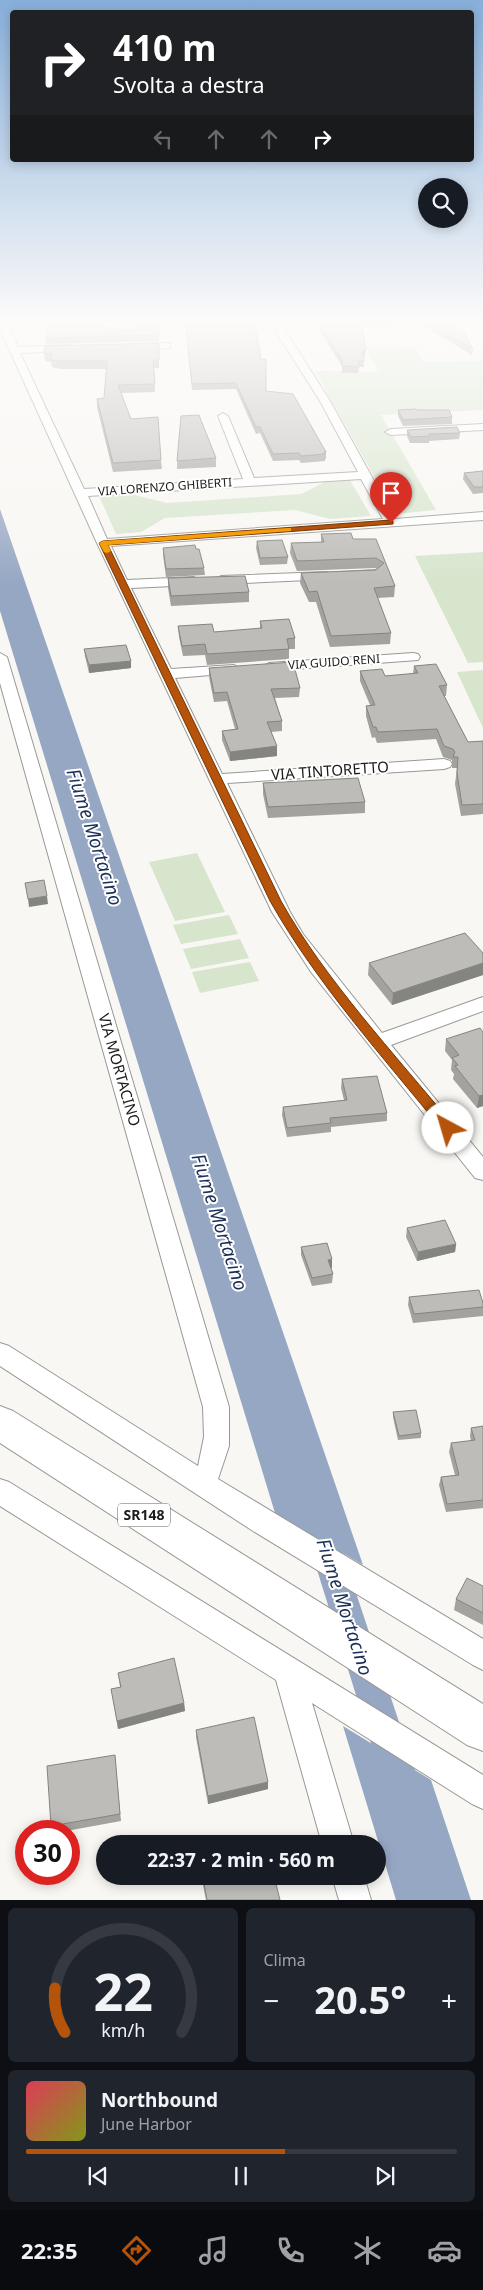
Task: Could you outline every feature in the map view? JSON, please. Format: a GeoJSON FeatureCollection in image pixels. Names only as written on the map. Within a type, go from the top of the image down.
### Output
{"type":"FeatureCollection","features":[{"type":"Feature","properties":{"kind":"main road","name":"SR148"},"geometry":{"type":"LineString","coordinates":[[0,1423],[483,1729]]}},
{"type":"Feature","properties":{"kind":"street"},"geometry":{"type":"LineString","coordinates":[[42,408],[103,543],[216,779],[275,901],[295,936],[483,1172]]}},
{"type":"Feature","properties":{"kind":"street"},"geometry":{"type":"LineString","coordinates":[[329,408],[391,523]]}},
{"type":"Feature","properties":{"kind":"street","name":"VIA LORENZO GHIBERTI"},"geometry":{"type":"LineString","coordinates":[[223,416],[250,482]]}},
{"type":"Feature","properties":{"kind":"street"},"geometry":{"type":"LineString","coordinates":[[391,432],[483,427]]}},
{"type":"Feature","properties":{"kind":"street","name":"VIA LORENZO GHIBERTI"},"geometry":{"type":"LineString","coordinates":[[81,493],[365,475]]}},
{"type":"Feature","properties":{"kind":"street"},"geometry":{"type":"LineString","coordinates":[[103,543],[483,516]]}},
{"type":"Feature","properties":{"kind":"street"},"geometry":{"type":"LineString","coordinates":[[123,584],[336,576]]}},
{"type":"Feature","properties":{"kind":"street","name":"VIA MORTACINO"},"geometry":{"type":"LineString","coordinates":[[0,657],[216,1407],[218,1426],[215,1451],[210,1468],[202,1483]]}},
{"type":"Feature","properties":{"kind":"street","name":"VIA GUIDO RENI"},"geometry":{"type":"LineString","coordinates":[[166,674],[413,657]]}},
{"type":"Feature","properties":{"kind":"street","name":"VIA TINTORETTO"},"geometry":{"type":"LineString","coordinates":[[216,779],[444,764]]}},
{"type":"Feature","properties":{"kind":"street"},"geometry":{"type":"LineString","coordinates":[[379,1042],[483,1004]]}},
{"type":"Feature","properties":{"kind":"street"},"geometry":{"type":"LineString","coordinates":[[0,1353],[72,1397],[262,1522],[483,1655]]}},
{"type":"Feature","properties":{"kind":"street"},"geometry":{"type":"LineString","coordinates":[[0,1491],[473,1786]]}},
{"type":"Feature","properties":{"kind":"street"},"geometry":{"type":"LineString","coordinates":[[288,1672],[335,1835]]}},
{"type":"Feature","properties":{"kind":"street"},"geometry":{"type":"LineString","coordinates":[[351,1885],[355,1900]]}},
{"type":"Feature","properties":{"kind":"green space"},"geometry":{"type":"Polygon","coordinates":[[[336,408],[483,408],[483,410],[381,415],[436,510],[395,514],[336,408]]]}},
{"type":"Feature","properties":{"kind":"green space"},"geometry":{"type":"Polygon","coordinates":[[[350,480],[371,516],[330,519],[295,510],[165,518],[141,532],[116,534],[99,496],[126,493],[167,503],[301,494],[325,482],[350,480]]]}},
{"type":"Feature","properties":{"kind":"green space"},"geometry":{"type":"Polygon","coordinates":[[[483,552],[483,662],[468,663],[415,556],[483,552]]]}},
{"type":"Feature","properties":{"kind":"green space"},"geometry":{"type":"Polygon","coordinates":[[[483,670],[483,728],[457,672],[483,670]]]}},
{"type":"Feature","properties":{"kind":"green space"},"geometry":{"type":"Polygon","coordinates":[[[197,853],[225,912],[175,921],[149,862],[197,853]]]}},
{"type":"Feature","properties":{"kind":"green space"},"geometry":{"type":"Polygon","coordinates":[[[229,915],[238,934],[181,944],[173,925],[229,915]]]}},
{"type":"Feature","properties":{"kind":"green space"},"geometry":{"type":"Polygon","coordinates":[[[240,939],[249,958],[191,969],[183,949],[240,939]]]}},
{"type":"Feature","properties":{"kind":"green space"},"geometry":{"type":"Polygon","coordinates":[[[250,962],[259,981],[200,993],[192,972],[250,962]]]}},
{"type":"Feature","properties":{"kind":"water"},"geometry":{"type":"Polygon","coordinates":[[[0,509],[363,1565],[275,1513],[0,611],[0,509]]]}},
{"type":"Feature","properties":{"kind":"water"},"geometry":{"type":"Polygon","coordinates":[[[343,1726],[431,1780],[471,1900],[396,1900],[386,1867],[386,1835],[376,1835],[343,1726]]]}},
{"type":"Feature","properties":{"kind":"building"},"geometry":{"type":"Polygon","coordinates":[[[99,408],[127,408],[131,419],[158,417],[161,460],[113,463],[99,408]]]}},
{"type":"Feature","properties":{"kind":"building"},"geometry":{"type":"Polygon","coordinates":[[[247,408],[301,408],[326,452],[324,452],[325,454],[301,456],[299,453],[273,454],[260,427],[256,427],[247,408]]]}},
{"type":"Feature","properties":{"kind":"building"},"geometry":{"type":"Polygon","coordinates":[[[398,410],[449,410],[452,417],[403,420],[398,410]]]}},
{"type":"Feature","properties":{"kind":"building"},"geometry":{"type":"Polygon","coordinates":[[[199,415],[216,458],[177,461],[181,416],[199,415]]]}},
{"type":"Feature","properties":{"kind":"building"},"geometry":{"type":"Polygon","coordinates":[[[457,427],[460,433],[429,434],[430,436],[411,437],[407,430],[457,427]]]}},
{"type":"Feature","properties":{"kind":"building"},"geometry":{"type":"Polygon","coordinates":[[[483,471],[483,487],[474,487],[464,473],[483,471]]]}},
{"type":"Feature","properties":{"kind":"building"},"geometry":{"type":"Polygon","coordinates":[[[351,533],[353,539],[376,539],[395,586],[374,588],[391,633],[331,636],[317,591],[309,592],[301,573],[376,570],[384,563],[376,558],[297,561],[291,543],[324,542],[321,534],[351,533]]]}},
{"type":"Feature","properties":{"kind":"building"},"geometry":{"type":"Polygon","coordinates":[[[282,540],[288,557],[260,558],[257,541],[282,540]]]}},
{"type":"Feature","properties":{"kind":"building"},"geometry":{"type":"Polygon","coordinates":[[[195,545],[196,549],[199,549],[204,568],[166,569],[163,548],[195,545]]]}},
{"type":"Feature","properties":{"kind":"building"},"geometry":{"type":"Polygon","coordinates":[[[245,576],[249,592],[171,596],[168,578],[245,576]]]}},
{"type":"Feature","properties":{"kind":"building"},"geometry":{"type":"Polygon","coordinates":[[[289,619],[295,638],[287,639],[289,649],[207,654],[205,644],[182,646],[178,626],[212,624],[214,632],[262,628],[260,621],[289,619]]]}},
{"type":"Feature","properties":{"kind":"building"},"geometry":{"type":"Polygon","coordinates":[[[126,645],[131,661],[89,665],[84,649],[126,645]]]}},
{"type":"Feature","properties":{"kind":"building"},"geometry":{"type":"Polygon","coordinates":[[[293,662],[300,688],[271,689],[282,721],[267,722],[277,746],[230,752],[222,731],[238,729],[227,692],[214,693],[209,668],[293,662]]]}},
{"type":"Feature","properties":{"kind":"building"},"geometry":{"type":"Polygon","coordinates":[[[436,664],[447,685],[439,686],[468,742],[483,741],[483,804],[462,805],[457,773],[458,757],[453,757],[455,752],[453,749],[444,746],[437,729],[378,732],[376,727],[373,727],[366,706],[375,705],[360,671],[382,669],[385,676],[418,673],[414,666],[436,664]]]}},
{"type":"Feature","properties":{"kind":"building"},"geometry":{"type":"Polygon","coordinates":[[[358,778],[365,802],[268,807],[263,783],[358,778]]]}},
{"type":"Feature","properties":{"kind":"building"},"geometry":{"type":"Polygon","coordinates":[[[44,880],[47,896],[28,899],[25,883],[44,880]]]}},
{"type":"Feature","properties":{"kind":"building"},"geometry":{"type":"Polygon","coordinates":[[[465,933],[483,953],[483,963],[393,993],[369,963],[465,933]]]}},
{"type":"Feature","properties":{"kind":"building"},"geometry":{"type":"Polygon","coordinates":[[[480,1028],[483,1032],[483,1095],[479,1096],[455,1066],[458,1065],[452,1058],[459,1055],[446,1039],[480,1028]]]}},
{"type":"Feature","properties":{"kind":"building"},"geometry":{"type":"Polygon","coordinates":[[[377,1076],[387,1113],[330,1118],[331,1123],[287,1128],[283,1107],[347,1100],[342,1079],[377,1076]]]}},
{"type":"Feature","properties":{"kind":"building"},"geometry":{"type":"Polygon","coordinates":[[[445,1220],[456,1244],[418,1252],[407,1228],[445,1220]]]}},
{"type":"Feature","properties":{"kind":"building"},"geometry":{"type":"Polygon","coordinates":[[[327,1243],[332,1259],[328,1260],[333,1274],[312,1278],[301,1247],[327,1243]]]}},
{"type":"Feature","properties":{"kind":"building"},"geometry":{"type":"Polygon","coordinates":[[[479,1290],[483,1307],[414,1314],[409,1297],[479,1290]]]}},
{"type":"Feature","properties":{"kind":"building"},"geometry":{"type":"Polygon","coordinates":[[[416,1410],[421,1433],[399,1436],[393,1412],[416,1410]]]}},
{"type":"Feature","properties":{"kind":"building"},"geometry":{"type":"Polygon","coordinates":[[[483,1426],[483,1500],[447,1504],[441,1477],[459,1475],[451,1443],[475,1440],[471,1428],[483,1426]]]}},
{"type":"Feature","properties":{"kind":"building"},"geometry":{"type":"Polygon","coordinates":[[[467,1578],[483,1586],[483,1613],[456,1599],[467,1578]]]}},
{"type":"Feature","properties":{"kind":"building"},"geometry":{"type":"Polygon","coordinates":[[[174,1658],[184,1703],[117,1721],[111,1689],[121,1687],[118,1673],[174,1658]]]}},
{"type":"Feature","properties":{"kind":"building"},"geometry":{"type":"Polygon","coordinates":[[[254,1717],[268,1782],[208,1796],[196,1730],[254,1717]]]}},
{"type":"Feature","properties":{"kind":"building"},"geometry":{"type":"Polygon","coordinates":[[[115,1755],[120,1814],[80,1821],[51,1820],[47,1766],[115,1755]]]}},
{"type":"Feature","properties":{"kind":"building"},"geometry":{"type":"Polygon","coordinates":[[[204,1885],[276,1885],[280,1900],[207,1900],[204,1885]]]}},
{"type":"Feature","properties":{"kind":"waterway","name":"Fiume Mortacino"},"geometry":{"type":"LineString","coordinates":[[315,1515],[402,1785]]}},
{"type":"Feature","properties":{"kind":"slow traffic"},"geometry":{"type":"LineString","coordinates":[[107,551],[103,543],[288,530]]}},
{"type":"Feature","properties":{"kind":"route"},"geometry":{"type":"LineString","coordinates":[[391,523],[103,543],[275,901],[295,936],[310,958],[448,1128]]}}]}
